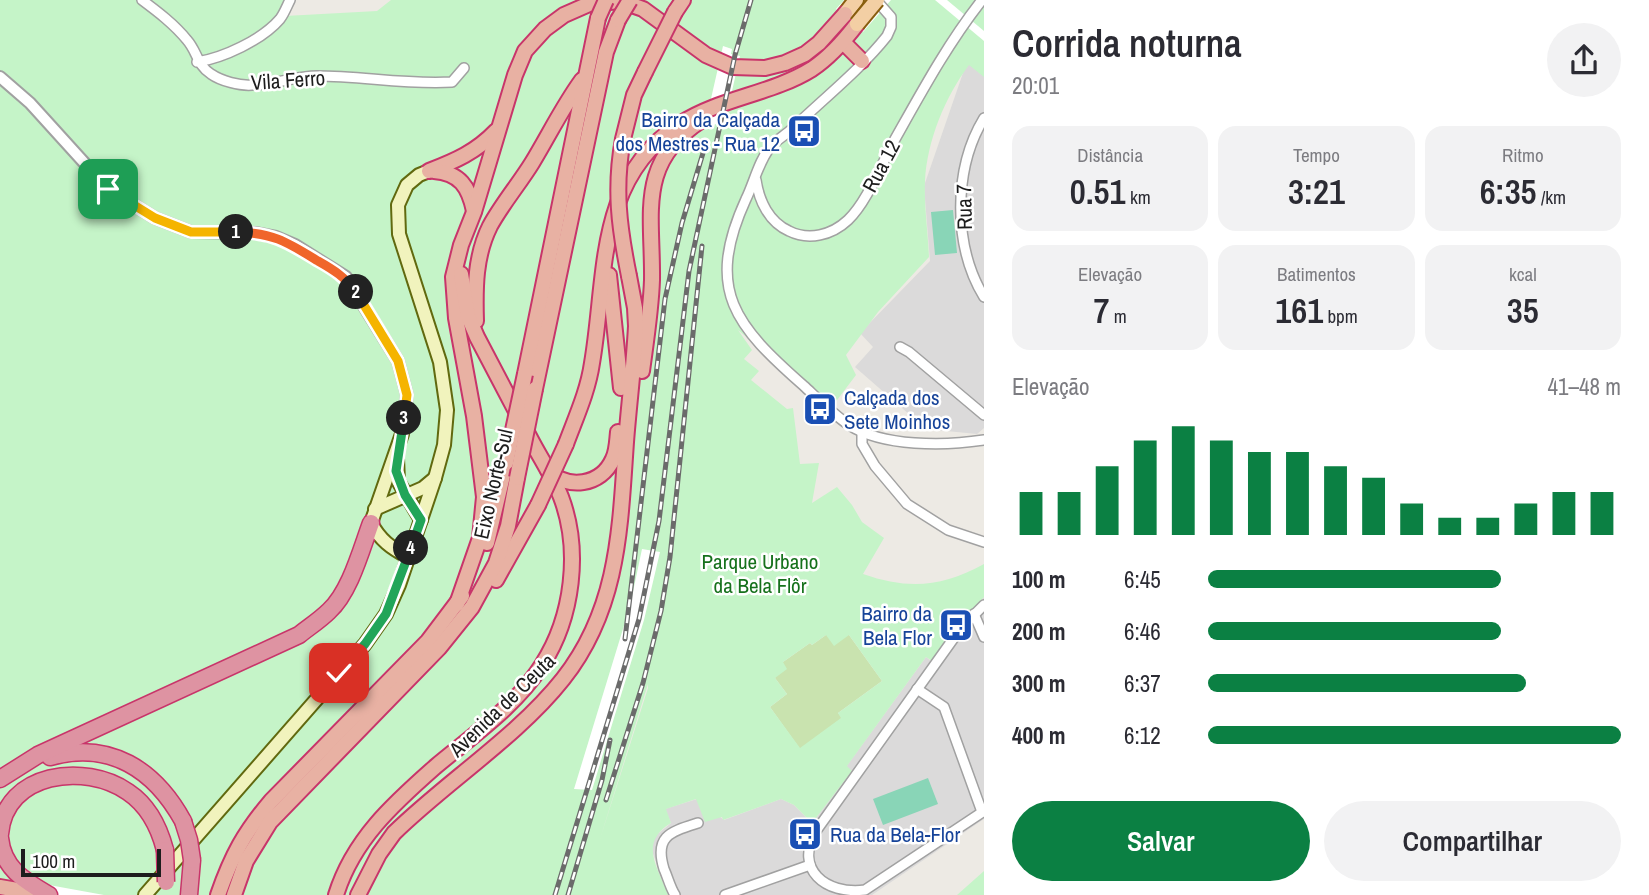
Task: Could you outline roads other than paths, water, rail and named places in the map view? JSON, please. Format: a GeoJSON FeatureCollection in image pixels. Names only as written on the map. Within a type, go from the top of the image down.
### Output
{"type":"FeatureCollection","features":[{"type":"Feature","properties":{"kind":"highway","name":"Eixo Norte-Sul"},"geometry":{"type":"LineString","coordinates":[[218,895],[230,859],[257,817],[465,606],[495,518],[585,76],[598,18],[606,0]]}},
{"type":"Feature","properties":{"kind":"highway","name":"Eixo Norte-Sul"},"geometry":{"type":"LineString","coordinates":[[234,895],[246,861],[270,822],[439,648],[496,563],[509,526],[606,52],[618,20],[630,0]]}},
{"type":"Feature","properties":{"kind":"highway"},"geometry":{"type":"LineString","coordinates":[[465,606],[480,538],[484,497],[453,277],[515,75],[525,51],[545,29],[564,15],[589,4],[620,1],[643,9],[706,55],[733,67],[765,68],[805,54],[819,43],[845,14]]}},
{"type":"Feature","properties":{"kind":"highway"},"geometry":{"type":"LineString","coordinates":[[621,514],[636,326],[617,211],[618,180],[623,139],[634,95],[679,6]]}},
{"type":"Feature","properties":{"kind":"highway"},"geometry":{"type":"LineString","coordinates":[[465,606],[502,571],[538,505],[583,400],[592,366],[607,237],[619,198],[629,178],[666,134],[692,117],[811,69],[843,42],[858,24]]}},
{"type":"Feature","properties":{"kind":"highway"},"geometry":{"type":"LineString","coordinates":[[843,42],[862,61]]}},
{"type":"Feature","properties":{"kind":"highway"},"geometry":{"type":"LineString","coordinates":[[477,337],[475,277],[489,227],[532,163],[568,98],[585,76]]}},
{"type":"Feature","properties":{"kind":"highway"},"geometry":{"type":"LineString","coordinates":[[621,514],[651,300],[650,203],[655,181],[665,157],[689,130],[762,89]]}},
{"type":"Feature","properties":{"kind":"highway"},"geometry":{"type":"LineString","coordinates":[[429,171],[467,156],[483,145],[499,128]]}},
{"type":"Feature","properties":{"kind":"highway"},"geometry":{"type":"LineString","coordinates":[[429,171],[450,172],[462,182],[474,212]]}},
{"type":"Feature","properties":{"kind":"highway"},"geometry":{"type":"LineString","coordinates":[[607,237],[621,388]]}},
{"type":"Feature","properties":{"kind":"highway","name":"Avenida de Ceuta"},"geometry":{"type":"LineString","coordinates":[[336,895],[340,880],[376,822],[395,802],[509,704],[542,665],[560,630],[566,609],[572,557],[561,497],[468,316],[464,300],[461,245]]}},
{"type":"Feature","properties":{"kind":"highway"},"geometry":{"type":"LineString","coordinates":[[545,466],[559,478],[574,482],[589,481],[603,474],[615,452],[627,345],[629,276]]}},
{"type":"Feature","properties":{"kind":"highway","name":"Avenida de Ceuta"},"geometry":{"type":"LineString","coordinates":[[358,895],[379,854],[394,833],[524,719],[561,681],[580,655],[597,624],[608,591],[621,514]]}},
{"type":"Feature","properties":{"kind":"highway"},"geometry":{"type":"LineString","coordinates":[[0,779],[38,755],[299,635],[330,611],[339,600],[356,564],[373,516]]}},
{"type":"Feature","properties":{"kind":"highway"},"geometry":{"type":"LineString","coordinates":[[509,704],[524,719]]}},
{"type":"Feature","properties":{"kind":"highway"},"geometry":{"type":"LineString","coordinates":[[0,779],[57,755],[83,753],[124,760],[143,771],[163,790],[183,821],[190,841],[192,860],[189,895]]}},
{"type":"Feature","properties":{"kind":"highway"},"geometry":{"type":"LineString","coordinates":[[48,895],[10,868],[4,857],[0,836],[4,812],[20,792],[32,785],[58,777],[88,775],[115,785],[138,800],[153,818],[165,850],[165,888]]}},
{"type":"Feature","properties":{"kind":"highway"},"geometry":{"type":"LineString","coordinates":[[395,802],[410,817]]}},
{"type":"Feature","properties":{"kind":"highway"},"geometry":{"type":"LineString","coordinates":[[0,887],[48,895]]}},
{"type":"Feature","properties":{"kind":"main road"},"geometry":{"type":"LineString","coordinates":[[845,14],[856,0]]}},
{"type":"Feature","properties":{"kind":"main road"},"geometry":{"type":"LineString","coordinates":[[858,24],[876,0]]}},
{"type":"Feature","properties":{"kind":"main road"},"geometry":{"type":"LineString","coordinates":[[145,895],[365,644],[386,614],[421,520],[444,445],[447,411],[440,362],[399,234],[398,205],[407,185],[429,171]]}},
{"type":"Feature","properties":{"kind":"main road"},"geometry":{"type":"LineString","coordinates":[[402,433],[396,471],[405,495],[421,520]]}},
{"type":"Feature","properties":{"kind":"main road"},"geometry":{"type":"LineString","coordinates":[[402,433],[373,516],[378,535],[392,548],[408,557]]}},
{"type":"Feature","properties":{"kind":"main road"},"geometry":{"type":"LineString","coordinates":[[373,516],[405,495],[423,488],[435,478]]}},
{"type":"Feature","properties":{"kind":"street","name":"Vila Ferro"},"geometry":{"type":"LineString","coordinates":[[142,0],[188,40],[197,62],[212,75],[251,86],[314,76],[452,82],[464,68]]}},
{"type":"Feature","properties":{"kind":"street"},"geometry":{"type":"LineString","coordinates":[[197,62],[213,60],[251,41],[279,20],[290,0]]}},
{"type":"Feature","properties":{"kind":"street"},"geometry":{"type":"LineString","coordinates":[[876,0],[889,12],[891,27],[884,40],[770,148],[735,224],[728,253],[728,279],[735,309],[751,336],[832,411],[862,432],[902,442],[950,443],[984,440]]}},
{"type":"Feature","properties":{"kind":"street","name":"Rua 12"},"geometry":{"type":"LineString","coordinates":[[756,178],[758,191],[777,226],[796,235],[814,237],[832,232],[849,220],[949,45],[982,0]]}},
{"type":"Feature","properties":{"kind":"street"},"geometry":{"type":"LineString","coordinates":[[0,77],[30,103],[108,189],[155,218],[191,232],[255,233],[276,237],[295,245],[346,277],[398,361],[407,395],[402,433]]}},
{"type":"Feature","properties":{"kind":"street","name":"Rua 7"},"geometry":{"type":"LineString","coordinates":[[984,118],[976,131],[966,162],[961,210],[967,253],[984,296]]}},
{"type":"Feature","properties":{"kind":"street"},"geometry":{"type":"LineString","coordinates":[[900,347],[984,415]]}},
{"type":"Feature","properties":{"kind":"street"},"geometry":{"type":"LineString","coordinates":[[862,432],[862,444],[875,466],[907,504],[948,530],[984,542]]}},
{"type":"Feature","properties":{"kind":"street"},"geometry":{"type":"LineString","coordinates":[[917,688],[944,707],[983,812],[865,890],[852,893],[832,890],[822,884],[810,865],[808,853],[816,831],[917,688],[961,628],[984,605]]}},
{"type":"Feature","properties":{"kind":"street"},"geometry":{"type":"LineString","coordinates":[[974,614],[984,637]]}},
{"type":"Feature","properties":{"kind":"street"},"geometry":{"type":"LineString","coordinates":[[675,895],[659,853],[662,842],[671,832],[698,822]]}},
{"type":"Feature","properties":{"kind":"street"},"geometry":{"type":"LineString","coordinates":[[725,895],[810,865]]}},
{"type":"Feature","properties":{"kind":"railway"},"geometry":{"type":"LineString","coordinates":[[555,895],[639,619],[659,521],[689,271],[735,55],[751,0]]}},
{"type":"Feature","properties":{"kind":"railway"},"geometry":{"type":"LineString","coordinates":[[625,639],[665,299],[682,223],[703,153]]}},
{"type":"Feature","properties":{"kind":"railway"},"geometry":{"type":"LineString","coordinates":[[606,800],[643,683],[661,611],[670,557],[702,246]]}},
{"type":"Feature","properties":{"kind":"railway"},"geometry":{"type":"LineString","coordinates":[[568,895],[602,780],[610,740]]}},
{"type":"Feature","properties":{"kind":"place","name":"Bairro da Calçada dos Mestres - Rua 12"},"geometry":{"type":"Point","coordinates":[804,131]}},
{"type":"Feature","properties":{"kind":"place","name":"Calçada dos Sete Moinhos"},"geometry":{"type":"Point","coordinates":[820,409]}},
{"type":"Feature","properties":{"kind":"place","name":"Bairro da Bela Flor"},"geometry":{"type":"Point","coordinates":[956,625]}},
{"type":"Feature","properties":{"kind":"place","name":"Rua da Bela-Flor"},"geometry":{"type":"Point","coordinates":[805,834]}},
{"type":"Feature","properties":{"kind":"park label","name":"Parque Urbano da Bela Flôr"},"geometry":{"type":"Point","coordinates":[760,573]}}]}
